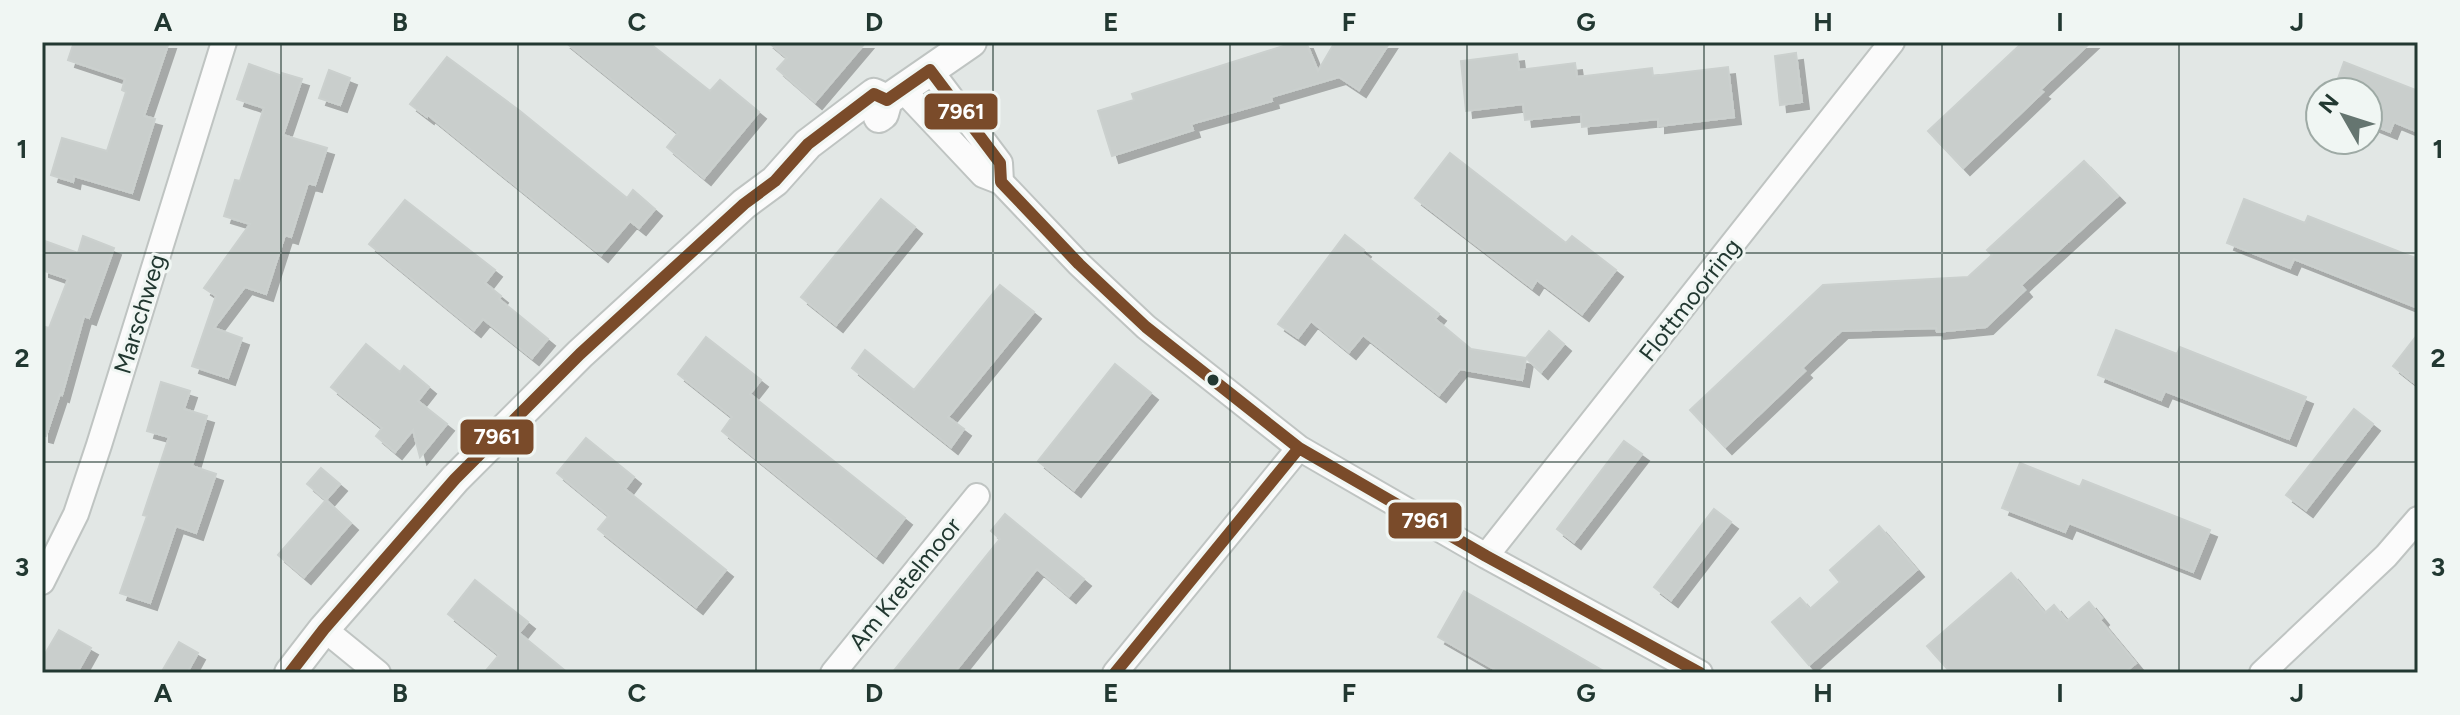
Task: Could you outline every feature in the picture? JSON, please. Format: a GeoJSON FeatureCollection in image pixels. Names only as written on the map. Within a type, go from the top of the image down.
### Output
{"type":"FeatureCollection","features":[{"type":"Feature","properties":{"kind":"street","name":"Marschweg"},"geometry":{"type":"LineString","coordinates":[[42,582],[76,514],[224,42]]}},
{"type":"Feature","properties":{"kind":"street"},"geometry":{"type":"LineString","coordinates":[[290,673],[324,629],[455,479],[559,375],[744,204],[775,181],[808,144],[874,94],[894,95],[971,42]]}},
{"type":"Feature","properties":{"kind":"street","name":"Flottmoorring"},"geometry":{"type":"LineString","coordinates":[[1486,556],[1892,42]]}},
{"type":"Feature","properties":{"kind":"street"},"geometry":{"type":"LineString","coordinates":[[930,70],[1000,163],[1001,182]]}},
{"type":"Feature","properties":{"kind":"street"},"geometry":{"type":"LineString","coordinates":[[894,95],[983,175],[1001,182],[1079,264],[1146,327],[1299,448],[1486,556],[1700,673]]}},
{"type":"Feature","properties":{"kind":"street"},"geometry":{"type":"LineString","coordinates":[[1115,673],[1299,448]]}},
{"type":"Feature","properties":{"kind":"street","name":"Am Kretelmoor"},"geometry":{"type":"LineString","coordinates":[[833,673],[977,496]]}},
{"type":"Feature","properties":{"kind":"street"},"geometry":{"type":"LineString","coordinates":[[2262,673],[2386,556],[2418,519]]}},
{"type":"Feature","properties":{"kind":"street"},"geometry":{"type":"LineString","coordinates":[[324,629],[378,673]]}},
{"type":"Feature","properties":{"kind":"building"},"geometry":{"type":"Polygon","coordinates":[[[74,42],[169,42],[144,116],[155,119],[132,193],[74,176],[73,182],[51,175],[62,138],[107,151],[126,92],[122,90],[125,79],[68,60],[74,42]]]}},
{"type":"Feature","properties":{"kind":"building"},"geometry":{"type":"Polygon","coordinates":[[[565,42],[648,42],[710,91],[720,80],[759,112],[704,178],[667,147],[678,133],[565,42]]]}},
{"type":"Feature","properties":{"kind":"building"},"geometry":{"type":"Polygon","coordinates":[[[768,42],[866,42],[815,102],[777,69],[787,58],[768,42]]]}},
{"type":"Feature","properties":{"kind":"building"},"geometry":{"type":"Polygon","coordinates":[[[1296,42],[1306,42],[1318,71],[1335,42],[1390,42],[1359,90],[1339,77],[1271,97],[1272,101],[1191,124],[1193,130],[1112,156],[1098,111],[1134,100],[1132,94],[1296,42]]]}},
{"type":"Feature","properties":{"kind":"building"},"geometry":{"type":"Polygon","coordinates":[[[2023,42],[2091,42],[1963,168],[1928,131],[2023,42]]]}},
{"type":"Feature","properties":{"kind":"building"},"geometry":{"type":"Polygon","coordinates":[[[1796,53],[1802,102],[1780,105],[1775,56],[1796,53]]]}},
{"type":"Feature","properties":{"kind":"building"},"geometry":{"type":"Polygon","coordinates":[[[1517,54],[1519,70],[1575,63],[1577,77],[1652,68],[1653,76],[1728,67],[1734,117],[1658,126],[1658,119],[1582,127],[1581,114],[1525,120],[1523,104],[1466,111],[1461,61],[1517,54]]]}},
{"type":"Feature","properties":{"kind":"building"},"geometry":{"type":"Polygon","coordinates":[[[447,57],[520,111],[627,198],[633,190],[655,209],[639,228],[630,221],[601,255],[428,115],[410,104],[447,57]]]}},
{"type":"Feature","properties":{"kind":"building"},"geometry":{"type":"Polygon","coordinates":[[[2344,62],[2380,76],[2339,76],[2344,62]]]}},
{"type":"Feature","properties":{"kind":"building"},"geometry":{"type":"Polygon","coordinates":[[[249,64],[282,76],[282,73],[302,79],[283,135],[327,148],[315,185],[308,183],[291,237],[285,235],[266,294],[245,287],[214,328],[242,338],[228,378],[192,366],[216,296],[204,288],[250,224],[224,216],[235,180],[240,181],[264,108],[237,99],[249,64]]]}},
{"type":"Feature","properties":{"kind":"building"},"geometry":{"type":"Polygon","coordinates":[[[329,70],[350,78],[340,105],[319,98],[329,70]]]}},
{"type":"Feature","properties":{"kind":"building"},"geometry":{"type":"Polygon","coordinates":[[[2384,78],[2418,91],[2418,132],[2394,122],[2390,132],[2384,130],[2384,78]]]}},
{"type":"Feature","properties":{"kind":"building"},"geometry":{"type":"Polygon","coordinates":[[[1450,153],[1566,243],[1572,236],[1616,270],[1582,314],[1537,280],[1532,288],[1415,198],[1450,153]]]}},
{"type":"Feature","properties":{"kind":"building"},"geometry":{"type":"Polygon","coordinates":[[[2084,161],[2118,196],[2021,285],[2025,290],[1986,327],[1937,332],[1936,328],[1841,331],[1802,368],[1805,371],[1725,447],[1690,410],[1823,285],[1968,277],[1992,255],[1987,250],[2084,161]]]}},
{"type":"Feature","properties":{"kind":"building"},"geometry":{"type":"Polygon","coordinates":[[[881,199],[915,227],[836,325],[801,297],[881,199]]]}},
{"type":"Feature","properties":{"kind":"building"},"geometry":{"type":"Polygon","coordinates":[[[2244,199],[2305,223],[2308,216],[2418,259],[2418,308],[2294,259],[2290,268],[2227,243],[2244,199]]]}},
{"type":"Feature","properties":{"kind":"building"},"geometry":{"type":"Polygon","coordinates":[[[405,200],[495,270],[485,283],[501,296],[499,299],[548,339],[532,358],[483,319],[474,330],[369,244],[405,200]]]}},
{"type":"Feature","properties":{"kind":"building"},"geometry":{"type":"Polygon","coordinates":[[[1345,235],[1364,250],[1362,253],[1439,314],[1435,319],[1471,349],[1526,358],[1522,380],[1460,369],[1439,395],[1363,335],[1349,352],[1311,321],[1298,338],[1278,324],[1345,235]]]}},
{"type":"Feature","properties":{"kind":"building"},"geometry":{"type":"Polygon","coordinates":[[[83,236],[114,248],[89,318],[84,316],[62,395],[46,436],[42,435],[42,326],[49,328],[68,279],[42,270],[42,240],[78,253],[83,236]]]}},
{"type":"Feature","properties":{"kind":"building"},"geometry":{"type":"Polygon","coordinates":[[[1000,285],[1034,312],[948,417],[964,429],[951,447],[852,368],[865,350],[914,390],[1000,285]]]}},
{"type":"Feature","properties":{"kind":"building"},"geometry":{"type":"Polygon","coordinates":[[[2116,330],[2177,354],[2180,347],[2306,397],[2289,439],[2165,391],[2161,400],[2098,375],[2116,330]]]}},
{"type":"Feature","properties":{"kind":"building"},"geometry":{"type":"Polygon","coordinates":[[[1549,331],[1564,344],[1541,372],[1526,358],[1549,331]]]}},
{"type":"Feature","properties":{"kind":"building"},"geometry":{"type":"Polygon","coordinates":[[[2418,334],[2418,386],[2393,366],[2418,334]]]}},
{"type":"Feature","properties":{"kind":"building"},"geometry":{"type":"Polygon","coordinates":[[[706,337],[761,380],[750,394],[905,518],[876,556],[722,431],[732,417],[678,374],[706,337]]]}},
{"type":"Feature","properties":{"kind":"building"},"geometry":{"type":"Polygon","coordinates":[[[366,344],[400,372],[404,366],[429,387],[418,401],[447,424],[420,457],[413,430],[395,452],[376,436],[382,428],[331,387],[366,344]]]}},
{"type":"Feature","properties":{"kind":"building"},"geometry":{"type":"Polygon","coordinates":[[[1115,364],[1151,393],[1074,490],[1038,461],[1115,364]]]}},
{"type":"Feature","properties":{"kind":"building"},"geometry":{"type":"Polygon","coordinates":[[[161,382],[190,391],[184,409],[207,416],[192,466],[216,474],[196,533],[176,526],[150,603],[120,593],[147,516],[143,515],[169,437],[147,431],[161,382]]]}},
{"type":"Feature","properties":{"kind":"building"},"geometry":{"type":"Polygon","coordinates":[[[2354,409],[2373,424],[2306,510],[2286,495],[2354,409]]]}},
{"type":"Feature","properties":{"kind":"building"},"geometry":{"type":"Polygon","coordinates":[[[586,438],[634,477],[625,489],[726,570],[696,607],[598,529],[609,516],[557,473],[586,438]]]}},
{"type":"Feature","properties":{"kind":"building"},"geometry":{"type":"Polygon","coordinates":[[[1624,441],[1642,454],[1574,542],[1557,529],[1624,441]]]}},
{"type":"Feature","properties":{"kind":"building"},"geometry":{"type":"Polygon","coordinates":[[[2020,463],[2080,487],[2083,480],[2210,530],[2193,572],[2069,523],[2065,532],[2002,508],[2020,463]]]}},
{"type":"Feature","properties":{"kind":"building"},"geometry":{"type":"Polygon","coordinates":[[[321,468],[340,484],[326,500],[307,484],[321,468]]]}},
{"type":"Feature","properties":{"kind":"building"},"geometry":{"type":"Polygon","coordinates":[[[326,500],[351,523],[304,577],[278,555],[326,500]]]}},
{"type":"Feature","properties":{"kind":"building"},"geometry":{"type":"Polygon","coordinates":[[[1714,509],[1731,522],[1671,600],[1654,587],[1714,509]]]}},
{"type":"Feature","properties":{"kind":"building"},"geometry":{"type":"Polygon","coordinates":[[[1005,514],[1084,579],[1069,596],[1037,569],[954,673],[892,673],[1000,539],[991,531],[1005,514]]]}},
{"type":"Feature","properties":{"kind":"building"},"geometry":{"type":"Polygon","coordinates":[[[1879,526],[1917,570],[1809,665],[1772,622],[1800,598],[1810,609],[1840,582],[1830,570],[1879,526]]]}},
{"type":"Feature","properties":{"kind":"building"},"geometry":{"type":"Polygon","coordinates":[[[2011,573],[2045,613],[2054,605],[2067,621],[2089,602],[2136,663],[2124,673],[1951,673],[1927,646],[2011,573]]]}},
{"type":"Feature","properties":{"kind":"building"},"geometry":{"type":"Polygon","coordinates":[[[475,580],[528,622],[519,633],[568,673],[484,673],[499,655],[448,614],[475,580]]]}},
{"type":"Feature","properties":{"kind":"building"},"geometry":{"type":"Polygon","coordinates":[[[1464,591],[1607,673],[1501,673],[1438,637],[1464,591]]]}},
{"type":"Feature","properties":{"kind":"building"},"geometry":{"type":"Polygon","coordinates":[[[59,630],[91,648],[77,673],[42,673],[42,659],[59,630]]]}},
{"type":"Feature","properties":{"kind":"building"},"geometry":{"type":"Polygon","coordinates":[[[179,642],[198,653],[187,673],[161,673],[179,642]]]}},
{"type":"Feature","properties":{"kind":"transit line","name":"7961"},"geometry":{"type":"LineString","coordinates":[[290,673],[324,629],[455,479],[580,354],[744,204],[775,181],[808,144],[874,94],[887,100],[930,70],[1000,163],[1001,182],[1079,264],[1146,327],[1299,448],[1486,556],[1700,673]]}},
{"type":"Feature","properties":{"kind":"transit line","name":"7961"},"geometry":{"type":"LineString","coordinates":[[1115,673],[1299,448]]}}]}
